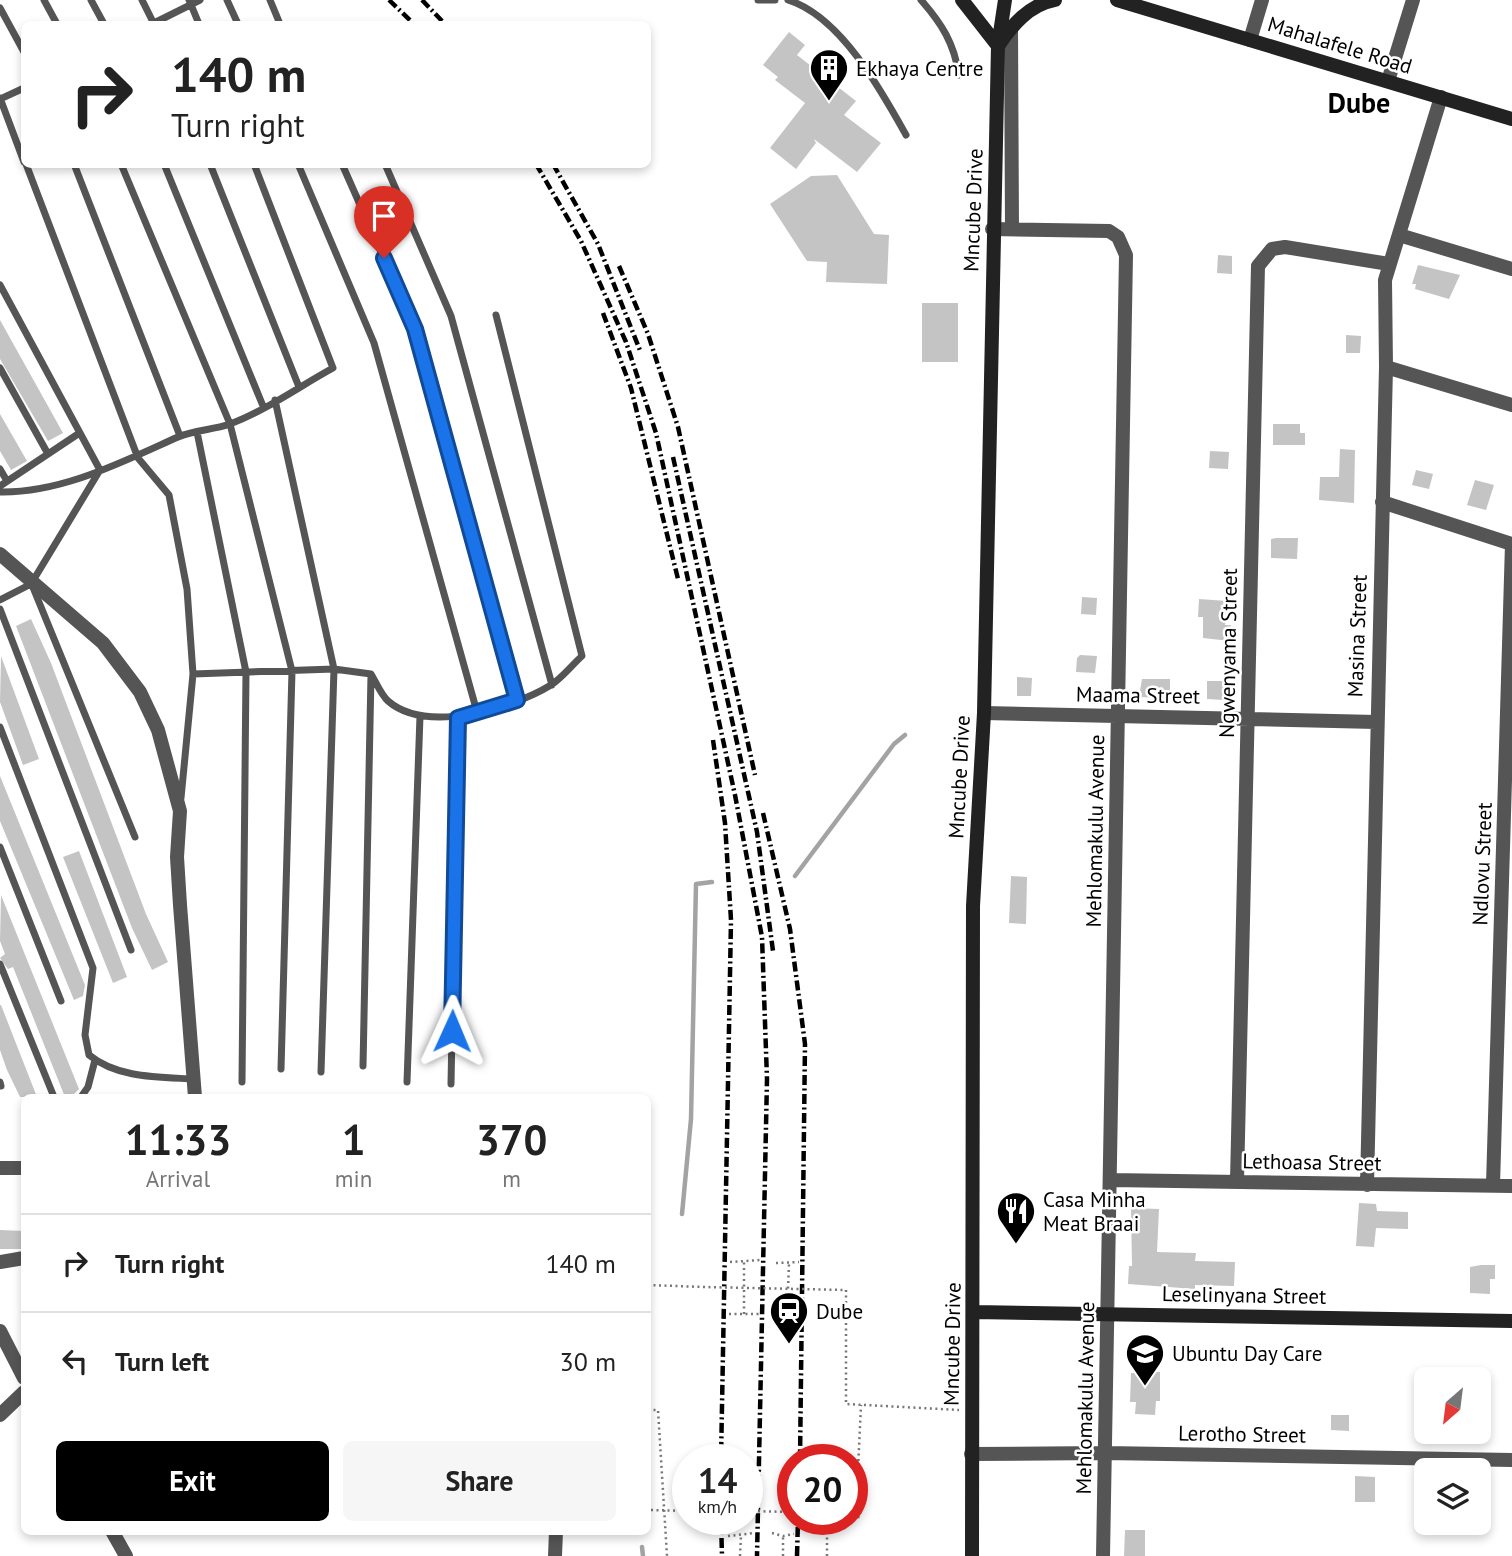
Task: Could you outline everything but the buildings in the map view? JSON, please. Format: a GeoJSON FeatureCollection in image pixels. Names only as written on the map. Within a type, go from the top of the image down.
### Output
{"type":"FeatureCollection","features":[{"type":"Feature","properties":{"kind":"street"},"geometry":{"type":"LineString","coordinates":[[962,0],[998,46],[1011,27],[1025,14],[1055,0]]}},
{"type":"Feature","properties":{"kind":"street","name":"Mncube Drive"},"geometry":{"type":"LineString","coordinates":[[972,1556],[973,906],[984,713],[992,229],[998,46],[1005,0]]}},
{"type":"Feature","properties":{"kind":"street","name":"Mahalafele Road"},"geometry":{"type":"LineString","coordinates":[[1116,0],[1512,119]]}},
{"type":"Feature","properties":{"kind":"street"},"geometry":{"type":"LineString","coordinates":[[1250,40],[1262,0]]}},
{"type":"Feature","properties":{"kind":"street"},"geometry":{"type":"LineString","coordinates":[[1388,81],[1413,0]]}},
{"type":"Feature","properties":{"kind":"street"},"geometry":{"type":"LineString","coordinates":[[1011,27],[1012,229]]}},
{"type":"Feature","properties":{"kind":"street","name":"Masina Street"},"geometry":{"type":"LineString","coordinates":[[1367,1185],[1386,367],[1383,296],[1389,264],[1441,97]]}},
{"type":"Feature","properties":{"kind":"street","name":"Mehlomakulu Avenue"},"geometry":{"type":"LineString","coordinates":[[992,229],[1109,231],[1118,237],[1126,256],[1103,1556]]}},
{"type":"Feature","properties":{"kind":"street"},"geometry":{"type":"LineString","coordinates":[[1399,235],[1512,269]]}},
{"type":"Feature","properties":{"kind":"street","name":"Ngwenyama Street"},"geometry":{"type":"LineString","coordinates":[[1237,1181],[1258,267],[1272,249],[1285,247],[1389,264]]}},
{"type":"Feature","properties":{"kind":"street"},"geometry":{"type":"LineString","coordinates":[[1386,367],[1512,405]]}},
{"type":"Feature","properties":{"kind":"street"},"geometry":{"type":"LineString","coordinates":[[1382,502],[1512,544]]}},
{"type":"Feature","properties":{"kind":"street","name":"Ndlovu Street"},"geometry":{"type":"LineString","coordinates":[[1493,1185],[1512,544]]}},
{"type":"Feature","properties":{"kind":"street"},"geometry":{"type":"LineString","coordinates":[[0,554],[31,584],[103,643],[140,692],[158,730],[180,811],[177,857],[195,1094]]}},
{"type":"Feature","properties":{"kind":"street","name":"Maama Street"},"geometry":{"type":"LineString","coordinates":[[984,713],[1376,722]]}},
{"type":"Feature","properties":{"kind":"street"},"geometry":{"type":"LineString","coordinates":[[0,1168],[21,1168]]}},
{"type":"Feature","properties":{"kind":"street","name":"Lethoasa Street"},"geometry":{"type":"LineString","coordinates":[[1111,1180],[1512,1186]]}},
{"type":"Feature","properties":{"kind":"street"},"geometry":{"type":"LineString","coordinates":[[0,1262],[21,1258]]}},
{"type":"Feature","properties":{"kind":"street","name":"Leselinyana Street"},"geometry":{"type":"LineString","coordinates":[[974,1312],[1512,1321]]}},
{"type":"Feature","properties":{"kind":"street"},"geometry":{"type":"LineString","coordinates":[[0,1331],[21,1372]]}},
{"type":"Feature","properties":{"kind":"street"},"geometry":{"type":"LineString","coordinates":[[0,1415],[21,1395]]}},
{"type":"Feature","properties":{"kind":"street","name":"Lerotho Street"},"geometry":{"type":"LineString","coordinates":[[971,1454],[1106,1453],[1512,1460]]}},
{"type":"Feature","properties":{"kind":"street"},"geometry":{"type":"LineString","coordinates":[[114,1535],[126,1556]]}},
{"type":"Feature","properties":{"kind":"street"},"geometry":{"type":"LineString","coordinates":[[555,1556],[556,1535]]}},
{"type":"Feature","properties":{"kind":"lane"},"geometry":{"type":"LineString","coordinates":[[44,0],[55,21]]}},
{"type":"Feature","properties":{"kind":"lane"},"geometry":{"type":"LineString","coordinates":[[91,0],[102,21]]}},
{"type":"Feature","properties":{"kind":"lane"},"geometry":{"type":"LineString","coordinates":[[142,0],[152,21]]}},
{"type":"Feature","properties":{"kind":"lane"},"geometry":{"type":"LineString","coordinates":[[158,21],[200,0]]}},
{"type":"Feature","properties":{"kind":"lane"},"geometry":{"type":"LineString","coordinates":[[227,0],[237,21]]}},
{"type":"Feature","properties":{"kind":"lane"},"geometry":{"type":"LineString","coordinates":[[270,0],[280,21]]}},
{"type":"Feature","properties":{"kind":"lane"},"geometry":{"type":"LineString","coordinates":[[758,0],[775,0]]}},
{"type":"Feature","properties":{"kind":"lane"},"geometry":{"type":"LineString","coordinates":[[789,0],[821,19],[854,54],[878,84],[906,135]]}},
{"type":"Feature","properties":{"kind":"lane"},"geometry":{"type":"LineString","coordinates":[[921,0],[943,24],[956,52],[959,75]]}},
{"type":"Feature","properties":{"kind":"lane"},"geometry":{"type":"LineString","coordinates":[[190,3],[198,21]]}},
{"type":"Feature","properties":{"kind":"lane"},"geometry":{"type":"LineString","coordinates":[[0,8],[21,46]]}},
{"type":"Feature","properties":{"kind":"lane"},"geometry":{"type":"LineString","coordinates":[[21,89],[0,99],[21,153]]}},
{"type":"Feature","properties":{"kind":"lane"},"geometry":{"type":"LineString","coordinates":[[27,168],[138,458],[169,495],[187,589],[193,674],[180,811]]}},
{"type":"Feature","properties":{"kind":"lane"},"geometry":{"type":"LineString","coordinates":[[76,168],[180,436]]}},
{"type":"Feature","properties":{"kind":"lane"},"geometry":{"type":"LineString","coordinates":[[123,168],[230,424],[292,671],[281,1069]]}},
{"type":"Feature","properties":{"kind":"lane"},"geometry":{"type":"LineString","coordinates":[[166,168],[263,406]]}},
{"type":"Feature","properties":{"kind":"lane"},"geometry":{"type":"LineString","coordinates":[[212,168],[299,387]]}},
{"type":"Feature","properties":{"kind":"lane"},"geometry":{"type":"LineString","coordinates":[[0,492],[29,490],[100,470],[138,458],[180,436],[230,424],[333,368],[256,168]]}},
{"type":"Feature","properties":{"kind":"lane"},"geometry":{"type":"LineString","coordinates":[[300,168],[374,343],[477,712]]}},
{"type":"Feature","properties":{"kind":"lane"},"geometry":{"type":"LineString","coordinates":[[344,168],[415,329],[517,700]]}},
{"type":"Feature","properties":{"kind":"lane"},"geometry":{"type":"LineString","coordinates":[[387,168],[451,316],[552,685]]}},
{"type":"Feature","properties":{"kind":"lane"},"geometry":{"type":"LineString","coordinates":[[0,285],[78,434],[100,470]]}},
{"type":"Feature","properties":{"kind":"lane"},"geometry":{"type":"LineString","coordinates":[[371,674],[388,701],[419,716],[458,718],[517,700],[552,685],[582,656],[496,315]]}},
{"type":"Feature","properties":{"kind":"lane"},"geometry":{"type":"LineString","coordinates":[[0,368],[48,454]]}},
{"type":"Feature","properties":{"kind":"lane"},"geometry":{"type":"LineString","coordinates":[[275,400],[334,669],[321,1072]]}},
{"type":"Feature","properties":{"kind":"lane"},"geometry":{"type":"LineString","coordinates":[[197,432],[246,672],[242,1082]]}},
{"type":"Feature","properties":{"kind":"lane"},"geometry":{"type":"LineString","coordinates":[[0,468],[4,484],[78,434]]}},
{"type":"Feature","properties":{"kind":"lane"},"geometry":{"type":"LineString","coordinates":[[0,600],[31,584],[100,470]]}},
{"type":"Feature","properties":{"kind":"lane"},"geometry":{"type":"LineString","coordinates":[[31,584],[135,837]]}},
{"type":"Feature","properties":{"kind":"lane"},"geometry":{"type":"LineString","coordinates":[[0,609],[131,950]]}},
{"type":"Feature","properties":{"kind":"lane"},"geometry":{"type":"LineString","coordinates":[[193,674],[334,669],[371,674]]}},
{"type":"Feature","properties":{"kind":"lane"},"geometry":{"type":"LineString","coordinates":[[363,1066],[371,674]]}},
{"type":"Feature","properties":{"kind":"lane"},"geometry":{"type":"LineString","coordinates":[[407,1082],[419,716]]}},
{"type":"Feature","properties":{"kind":"lane"},"geometry":{"type":"LineString","coordinates":[[450,1084],[458,718]]}},
{"type":"Feature","properties":{"kind":"lane"},"geometry":{"type":"LineString","coordinates":[[0,727],[93,968],[85,1035],[89,1055],[95,1060],[148,1077],[193,1079]]}},
{"type":"Feature","properties":{"kind":"lane"},"geometry":{"type":"LineString","coordinates":[[0,847],[61,1002]]}},
{"type":"Feature","properties":{"kind":"lane"},"geometry":{"type":"LineString","coordinates":[[0,964],[53,1094]]}},
{"type":"Feature","properties":{"kind":"lane"},"geometry":{"type":"LineString","coordinates":[[82,1094],[88,1087],[95,1060]]}},
{"type":"Feature","properties":{"kind":"path"},"geometry":{"type":"LineString","coordinates":[[730,1262],[760,1260]]}},
{"type":"Feature","properties":{"kind":"path"},"geometry":{"type":"LineString","coordinates":[[744,1262],[744,1314]]}},
{"type":"Feature","properties":{"kind":"path"},"geometry":{"type":"LineString","coordinates":[[776,1263],[799,1262]]}},
{"type":"Feature","properties":{"kind":"path"},"geometry":{"type":"LineString","coordinates":[[787,1316],[789,1263]]}},
{"type":"Feature","properties":{"kind":"path"},"geometry":{"type":"LineString","coordinates":[[651,1285],[846,1290],[846,1404],[972,1409]]}},
{"type":"Feature","properties":{"kind":"path"},"geometry":{"type":"LineString","coordinates":[[729,1314],[759,1314]]}},
{"type":"Feature","properties":{"kind":"path"},"geometry":{"type":"LineString","coordinates":[[775,1317],[798,1318]]}},
{"type":"Feature","properties":{"kind":"path"},"geometry":{"type":"LineString","coordinates":[[859,1444],[862,1405]]}},
{"type":"Feature","properties":{"kind":"path"},"geometry":{"type":"LineString","coordinates":[[651,1410],[658,1410],[667,1556]]}},
{"type":"Feature","properties":{"kind":"path"},"geometry":{"type":"LineString","coordinates":[[651,1510],[672,1511]]}},
{"type":"Feature","properties":{"kind":"path"},"geometry":{"type":"LineString","coordinates":[[772,1533],[788,1535]]}},
{"type":"Feature","properties":{"kind":"path"},"geometry":{"type":"LineString","coordinates":[[728,1536],[741,1535],[740,1556]]}},
{"type":"Feature","properties":{"kind":"path"},"geometry":{"type":"LineString","coordinates":[[827,1535],[827,1556]]}},
{"type":"Feature","properties":{"kind":"path"},"geometry":{"type":"LineString","coordinates":[[783,1536],[783,1556]]}},
{"type":"Feature","properties":{"kind":"waterway"},"geometry":{"type":"LineString","coordinates":[[795,876],[894,744],[905,735]]}},
{"type":"Feature","properties":{"kind":"waterway"},"geometry":{"type":"LineString","coordinates":[[682,1214],[691,1119],[696,884],[712,882]]}},
{"type":"Feature","properties":{"kind":"waterway"},"geometry":{"type":"LineString","coordinates":[[642,1547],[643,1556]]}},
{"type":"Feature","properties":{"kind":"railway"},"geometry":{"type":"LineString","coordinates":[[389,0],[411,21]]}},
{"type":"Feature","properties":{"kind":"railway"},"geometry":{"type":"LineString","coordinates":[[422,0],[442,21]]}},
{"type":"Feature","properties":{"kind":"railway"},"geometry":{"type":"LineString","coordinates":[[538,168],[581,241],[626,342],[656,433],[735,795],[762,937],[767,1079],[757,1556]]}},
{"type":"Feature","properties":{"kind":"railway"},"geometry":{"type":"LineString","coordinates":[[555,168],[598,244],[641,353]]}},
{"type":"Feature","properties":{"kind":"railway"},"geometry":{"type":"LineString","coordinates":[[619,266],[648,334],[678,427],[755,775]]}},
{"type":"Feature","properties":{"kind":"railway"},"geometry":{"type":"LineString","coordinates":[[603,313],[631,388],[678,579]]}},
{"type":"Feature","properties":{"kind":"railway"},"geometry":{"type":"LineString","coordinates":[[673,457],[757,832],[773,951]]}},
{"type":"Feature","properties":{"kind":"railway"},"geometry":{"type":"LineString","coordinates":[[713,740],[725,823],[731,920],[721,1444]]}},
{"type":"Feature","properties":{"kind":"railway"},"geometry":{"type":"LineString","coordinates":[[763,813],[790,929],[805,1044],[800,1444]]}},
{"type":"Feature","properties":{"kind":"railway"},"geometry":{"type":"LineString","coordinates":[[721,1535],[722,1556]]}},
{"type":"Feature","properties":{"kind":"railway"},"geometry":{"type":"LineString","coordinates":[[797,1556],[798,1535]]}},
{"type":"Feature","properties":{"kind":"place","name":"Ekhaya Centre"},"geometry":{"type":"Point","coordinates":[829,102]}},
{"type":"Feature","properties":{"kind":"place","name":"Casa Minha Meat Braai"},"geometry":{"type":"Point","coordinates":[1016,1245]}},
{"type":"Feature","properties":{"kind":"place","name":"Dube"},"geometry":{"type":"Point","coordinates":[789,1345]}},
{"type":"Feature","properties":{"kind":"place","name":"Ubuntu Day Care"},"geometry":{"type":"Point","coordinates":[1145,1387]}},
{"type":"Feature","properties":{"kind":"district","name":"Dube"},"geometry":{"type":"Point","coordinates":[1359,102]}},
{"type":"Feature","properties":{"kind":"route"},"geometry":{"type":"LineString","coordinates":[[384,258],[415,329],[517,700],[458,718],[452,1031]]}}]}
